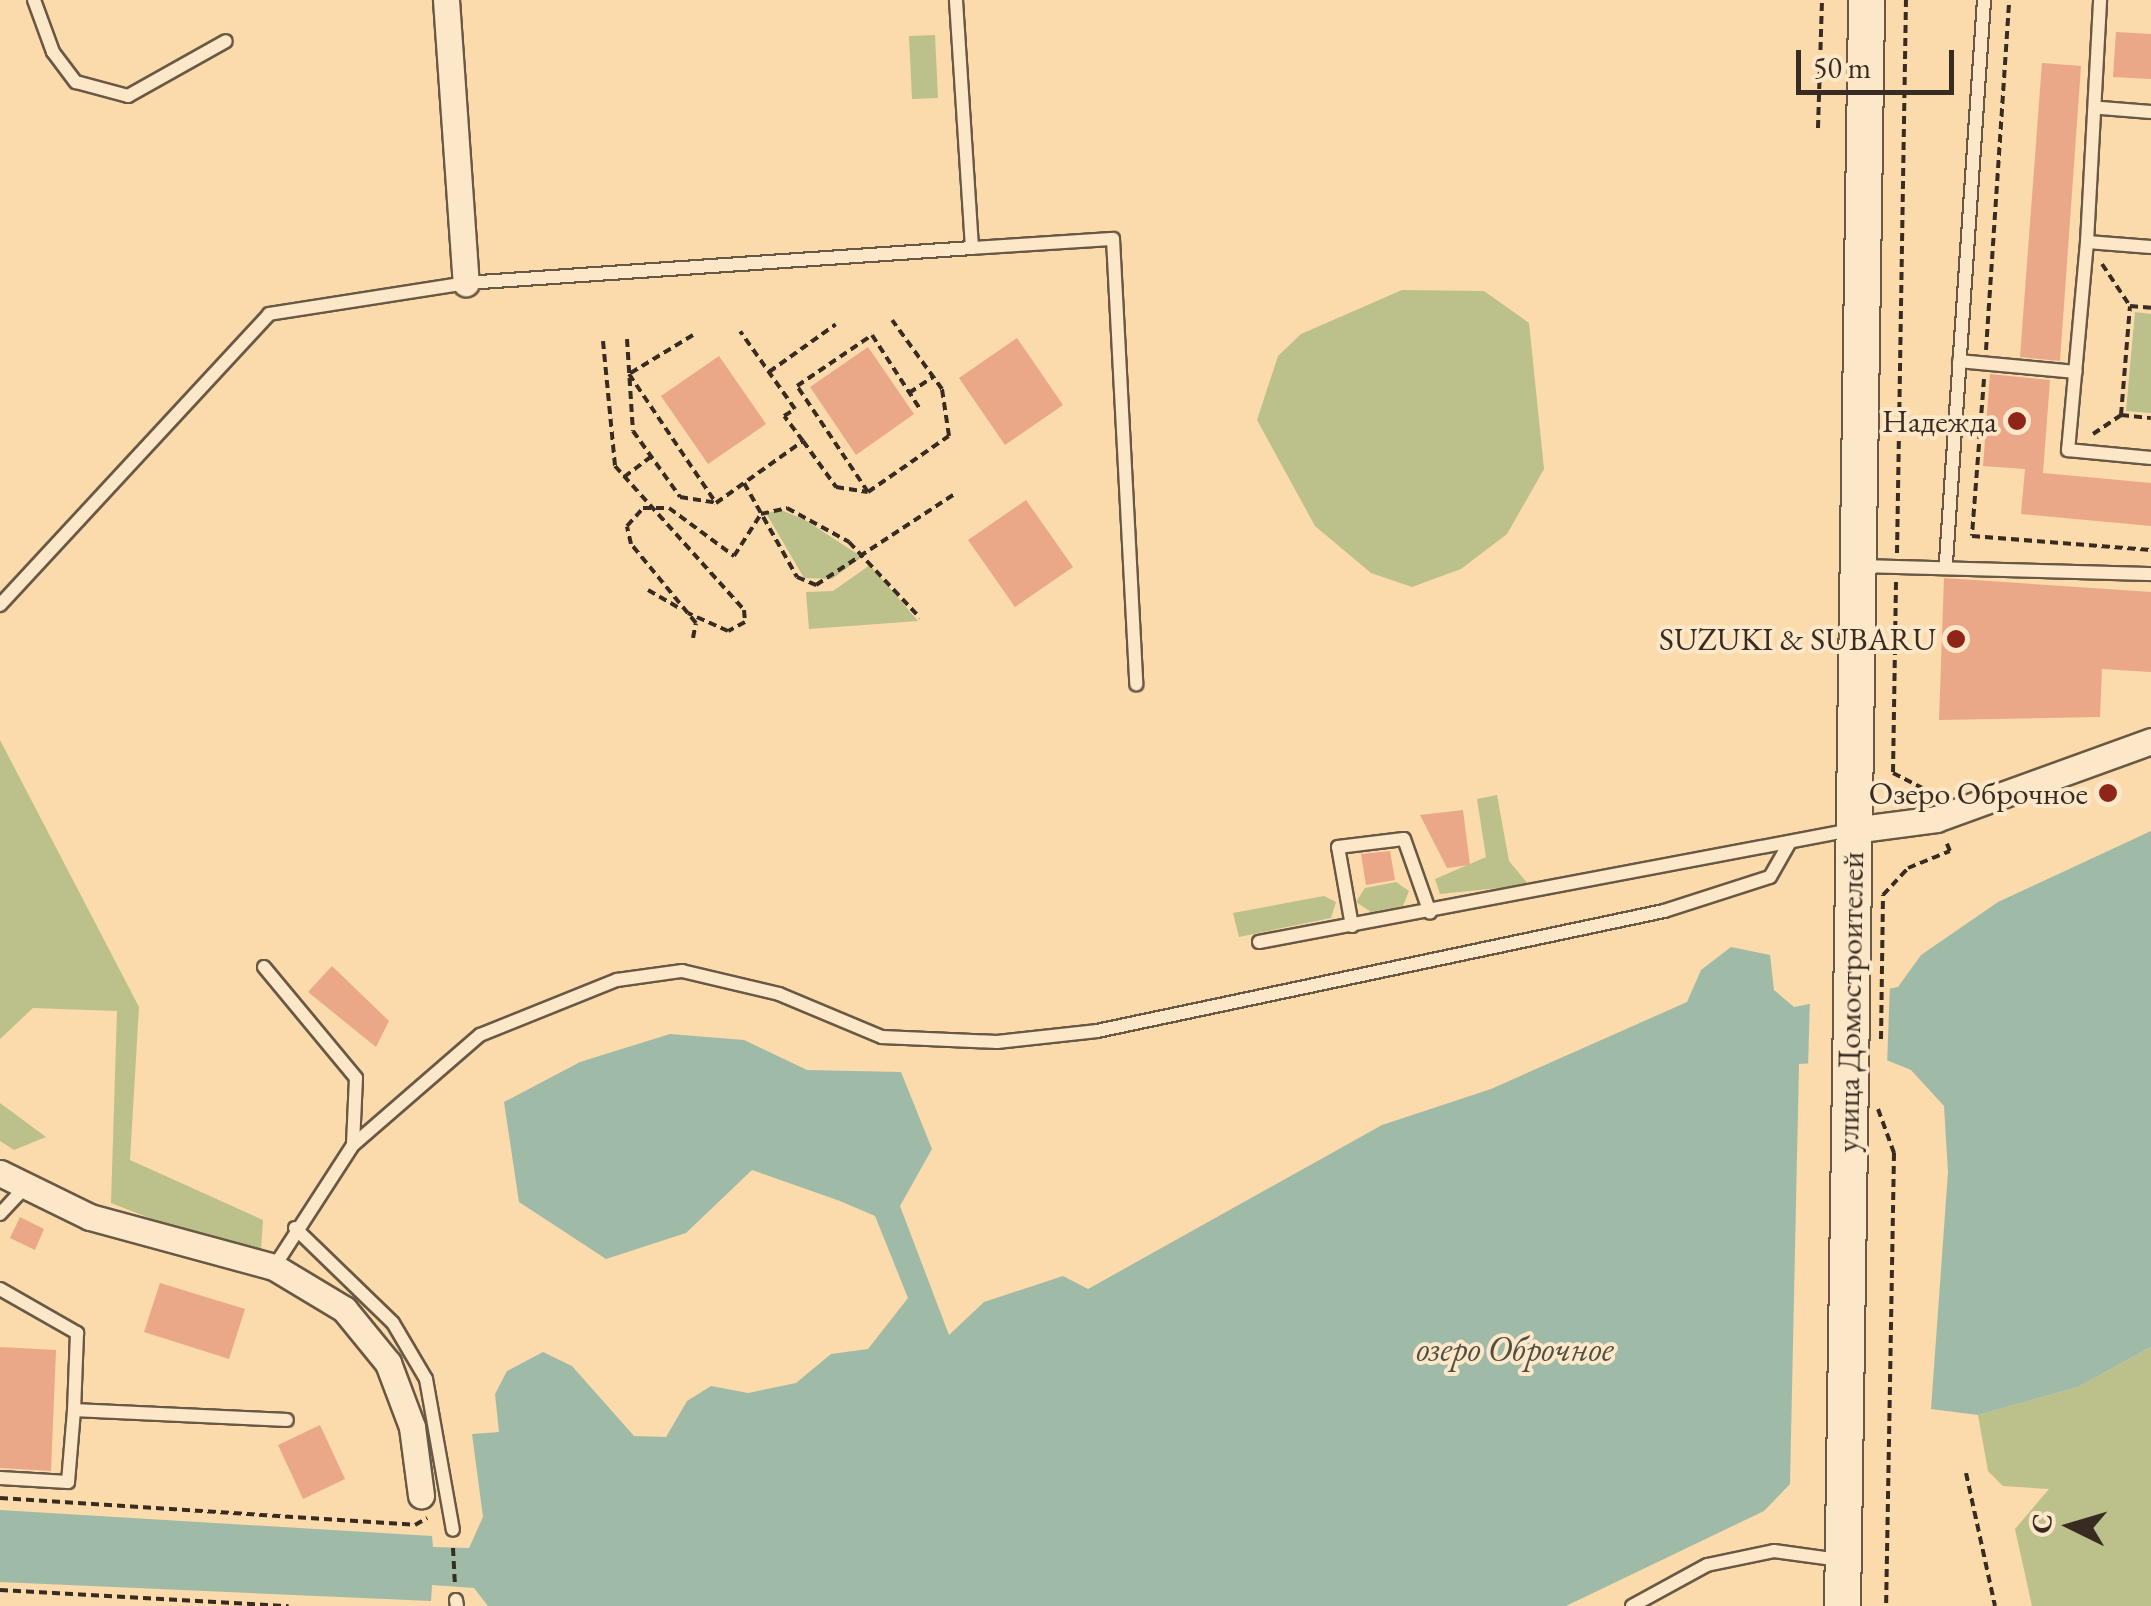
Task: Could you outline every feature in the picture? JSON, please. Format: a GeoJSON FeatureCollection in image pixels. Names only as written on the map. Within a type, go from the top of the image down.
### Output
{"type":"FeatureCollection","features":[{"type":"Feature","properties":{"kind":"main road","name":"улица Домостроителей"},"geometry":{"type":"LineString","coordinates":[[1842,1606],[1843,1464],[1863,1112],[1867,945],[1854,830],[1866,0]]}},
{"type":"Feature","properties":{"kind":"street"},"geometry":{"type":"LineString","coordinates":[[446,0],[466,283]]}},
{"type":"Feature","properties":{"kind":"street"},"geometry":{"type":"LineString","coordinates":[[1854,830],[1936,819],[2151,741]]}},
{"type":"Feature","properties":{"kind":"street"},"geometry":{"type":"LineString","coordinates":[[0,1173],[22,1190],[274,1267],[344,1309],[388,1362],[430,1503]]}},
{"type":"Feature","properties":{"kind":"lane"},"geometry":{"type":"LineString","coordinates":[[34,0],[52,52],[76,82],[128,96],[226,41]]}},
{"type":"Feature","properties":{"kind":"lane"},"geometry":{"type":"LineString","coordinates":[[956,0],[972,248]]}},
{"type":"Feature","properties":{"kind":"lane"},"geometry":{"type":"LineString","coordinates":[[1946,562],[1984,0]]}},
{"type":"Feature","properties":{"kind":"lane"},"geometry":{"type":"LineString","coordinates":[[2100,0],[2101,108],[2068,450],[2151,458]]}},
{"type":"Feature","properties":{"kind":"lane"},"geometry":{"type":"LineString","coordinates":[[2101,108],[2151,112]]}},
{"type":"Feature","properties":{"kind":"lane"},"geometry":{"type":"LineString","coordinates":[[0,605],[269,314],[466,283],[1114,239],[1136,684]]}},
{"type":"Feature","properties":{"kind":"lane"},"geometry":{"type":"LineString","coordinates":[[2087,242],[2151,247]]}},
{"type":"Feature","properties":{"kind":"lane"},"geometry":{"type":"LineString","coordinates":[[1959,362],[2075,372]]}},
{"type":"Feature","properties":{"kind":"lane"},"geometry":{"type":"LineString","coordinates":[[1856,566],[1946,562],[2151,574]]}},
{"type":"Feature","properties":{"kind":"lane"},"geometry":{"type":"LineString","coordinates":[[1259,942],[1430,913],[1854,830]]}},
{"type":"Feature","properties":{"kind":"lane"},"geometry":{"type":"LineString","coordinates":[[1352,926],[1338,847],[1404,839],[1430,913]]}},
{"type":"Feature","properties":{"kind":"lane"},"geometry":{"type":"LineString","coordinates":[[274,1267],[353,1145],[480,1035],[617,980],[682,971],[779,994],[882,1037],[997,1042],[1080,1032],[1664,911],[1770,877],[1790,842]]}},
{"type":"Feature","properties":{"kind":"lane"},"geometry":{"type":"LineString","coordinates":[[264,967],[356,1078],[353,1145]]}},
{"type":"Feature","properties":{"kind":"lane"},"geometry":{"type":"LineString","coordinates":[[0,1214],[22,1190]]}},
{"type":"Feature","properties":{"kind":"lane"},"geometry":{"type":"LineString","coordinates":[[296,1228],[393,1323],[426,1380],[453,1535]]}},
{"type":"Feature","properties":{"kind":"lane"},"geometry":{"type":"LineString","coordinates":[[0,1289],[77,1333],[68,1482],[0,1478]]}},
{"type":"Feature","properties":{"kind":"lane"},"geometry":{"type":"LineString","coordinates":[[74,1410],[288,1420]]}},
{"type":"Feature","properties":{"kind":"lane"},"geometry":{"type":"LineString","coordinates":[[1632,1606],[1707,1565],[1774,1551],[1842,1560]]}},
{"type":"Feature","properties":{"kind":"path"},"geometry":{"type":"LineString","coordinates":[[1818,128],[1822,0]]}},
{"type":"Feature","properties":{"kind":"path"},"geometry":{"type":"LineString","coordinates":[[1906,0],[1894,773],[1922,788]]}},
{"type":"Feature","properties":{"kind":"path"},"geometry":{"type":"LineString","coordinates":[[2008,0],[1972,536],[2151,550]]}},
{"type":"Feature","properties":{"kind":"path"},"geometry":{"type":"LineString","coordinates":[[2087,242],[2130,306],[2121,415]]}},
{"type":"Feature","properties":{"kind":"path"},"geometry":{"type":"LineString","coordinates":[[2130,306],[2151,308]]}},
{"type":"Feature","properties":{"kind":"path"},"geometry":{"type":"LineString","coordinates":[[740,331],[795,409],[784,416],[836,488],[868,492],[949,436],[933,377],[892,320]]}},
{"type":"Feature","properties":{"kind":"path"},"geometry":{"type":"LineString","coordinates":[[769,372],[836,324]]}},
{"type":"Feature","properties":{"kind":"path"},"geometry":{"type":"LineString","coordinates":[[629,374],[693,334]]}},
{"type":"Feature","properties":{"kind":"path"},"geometry":{"type":"LineString","coordinates":[[868,492],[796,386],[872,335],[920,409]]}},
{"type":"Feature","properties":{"kind":"path"},"geometry":{"type":"LineString","coordinates":[[627,339],[633,431],[680,498],[716,503],[803,441]]}},
{"type":"Feature","properties":{"kind":"path"},"geometry":{"type":"LineString","coordinates":[[603,341],[615,466],[744,610],[745,622],[728,631],[648,590]]}},
{"type":"Feature","properties":{"kind":"path"},"geometry":{"type":"LineString","coordinates":[[629,374],[716,503]]}},
{"type":"Feature","properties":{"kind":"path"},"geometry":{"type":"LineString","coordinates":[[909,393],[933,377]]}},
{"type":"Feature","properties":{"kind":"path"},"geometry":{"type":"LineString","coordinates":[[2068,450],[2121,415],[2151,418]]}},
{"type":"Feature","properties":{"kind":"path"},"geometry":{"type":"LineString","coordinates":[[624,476],[651,456]]}},
{"type":"Feature","properties":{"kind":"path"},"geometry":{"type":"LineString","coordinates":[[744,483],[760,514],[807,582],[830,583],[956,493]]}},
{"type":"Feature","properties":{"kind":"path"},"geometry":{"type":"LineString","coordinates":[[693,638],[696,623],[631,544],[634,514],[650,506],[669,508],[734,556],[760,514],[787,508],[866,557],[920,618]]}},
{"type":"Feature","properties":{"kind":"path"},"geometry":{"type":"LineString","coordinates":[[1880,1056],[1867,945],[1892,880],[1950,851],[1947,844]]}},
{"type":"Feature","properties":{"kind":"path"},"geometry":{"type":"LineString","coordinates":[[1879,1092],[1863,1112],[1894,1153],[1886,1606]]}},
{"type":"Feature","properties":{"kind":"path"},"geometry":{"type":"LineString","coordinates":[[1966,1473],[1995,1606]]}},
{"type":"Feature","properties":{"kind":"path"},"geometry":{"type":"LineString","coordinates":[[0,1498],[415,1525],[430,1503]]}},
{"type":"Feature","properties":{"kind":"path"},"geometry":{"type":"LineString","coordinates":[[453,1535],[456,1599]]}},
{"type":"Feature","properties":{"kind":"path"},"geometry":{"type":"LineString","coordinates":[[0,1590],[289,1606]]}},
{"type":"Feature","properties":{"kind":"green space"},"geometry":{"type":"Polygon","coordinates":[[[935,35],[938,98],[912,99],[909,36],[935,35]]]}},
{"type":"Feature","properties":{"kind":"green space"},"geometry":{"type":"Polygon","coordinates":[[[1402,290],[1484,291],[1529,323],[1544,469],[1507,534],[1461,569],[1412,587],[1371,573],[1315,526],[1257,420],[1278,356],[1301,334],[1402,290]]]}},
{"type":"Feature","properties":{"kind":"green space"},"geometry":{"type":"Polygon","coordinates":[[[2135,312],[2151,314],[2151,413],[2126,411],[2135,312]]]}},
{"type":"Feature","properties":{"kind":"green space"},"geometry":{"type":"Polygon","coordinates":[[[781,510],[805,520],[862,557],[832,579],[804,578],[766,513],[781,510]]]}},
{"type":"Feature","properties":{"kind":"green space"},"geometry":{"type":"Polygon","coordinates":[[[870,565],[918,621],[809,629],[806,592],[833,591],[870,565]]]}},
{"type":"Feature","properties":{"kind":"green space"},"geometry":{"type":"Polygon","coordinates":[[[0,740],[139,1007],[130,1160],[263,1220],[261,1249],[234,1251],[111,1203],[117,1011],[33,1008],[0,1039],[0,740]]]}},
{"type":"Feature","properties":{"kind":"green space"},"geometry":{"type":"Polygon","coordinates":[[[1497,795],[1509,861],[1529,885],[1440,894],[1435,879],[1486,857],[1477,799],[1497,795]]]}},
{"type":"Feature","properties":{"kind":"green space"},"geometry":{"type":"Polygon","coordinates":[[[1396,882],[1409,891],[1403,906],[1371,912],[1356,902],[1365,888],[1396,882]]]}},
{"type":"Feature","properties":{"kind":"green space"},"geometry":{"type":"Polygon","coordinates":[[[1324,896],[1336,902],[1331,918],[1239,937],[1233,913],[1324,896]]]}},
{"type":"Feature","properties":{"kind":"green space"},"geometry":{"type":"Polygon","coordinates":[[[0,1103],[46,1137],[14,1150],[0,1141],[0,1103]]]}},
{"type":"Feature","properties":{"kind":"green space"},"geometry":{"type":"Polygon","coordinates":[[[2151,1347],[2151,1606],[2032,1606],[2015,1529],[2049,1489],[2003,1486],[1988,1471],[1978,1415],[2078,1387],[2151,1347]]]}},
{"type":"Feature","properties":{"kind":"water","name":"озеро Оброчное"},"geometry":{"type":"Polygon","coordinates":[[[2151,831],[2151,1347],[2078,1387],[1978,1415],[1931,1409],[1948,1172],[1944,1106],[1911,1070],[1884,1059],[1799,1064],[1790,1484],[1764,1511],[1566,1606],[488,1606],[474,1588],[432,1585],[431,1601],[0,1582],[0,1510],[432,1536],[433,1547],[469,1548],[483,1517],[472,1434],[499,1432],[495,1394],[507,1371],[543,1352],[572,1366],[634,1436],[666,1437],[687,1401],[711,1386],[748,1393],[796,1383],[831,1354],[868,1349],[908,1298],[875,1216],[840,1201],[752,1170],[686,1233],[606,1259],[519,1202],[504,1102],[580,1062],[670,1034],[744,1040],[807,1070],[901,1072],[932,1149],[900,1206],[949,1335],[984,1302],[1063,1276],[1088,1289],[1382,1125],[1491,1089],[1687,1002],[1701,970],[1731,947],[1770,955],[1774,990],[1794,1007],[1898,987],[1921,955],[1998,902],[2151,831]]]}},
{"type":"Feature","properties":{"kind":"pier"},"geometry":{"type":"Polygon","coordinates":[[[1890,983],[1887,1066],[1808,1068],[1810,999],[1890,983]]]}},
{"type":"Feature","properties":{"kind":"building"},"geometry":{"type":"Polygon","coordinates":[[[2116,32],[2151,34],[2151,79],[2113,77],[2116,32]]]}},
{"type":"Feature","properties":{"kind":"building"},"geometry":{"type":"Polygon","coordinates":[[[2042,63],[2081,66],[2060,361],[2020,357],[2042,63]]]}},
{"type":"Feature","properties":{"kind":"building"},"geometry":{"type":"Polygon","coordinates":[[[1017,338],[1063,405],[1005,445],[959,378],[1017,338]]]}},
{"type":"Feature","properties":{"kind":"building"},"geometry":{"type":"Polygon","coordinates":[[[868,347],[914,414],[856,455],[810,387],[868,347]]]}},
{"type":"Feature","properties":{"kind":"building"},"geometry":{"type":"Polygon","coordinates":[[[719,356],[766,424],[708,464],[661,396],[719,356]]]}},
{"type":"Feature","properties":{"kind":"building"},"geometry":{"type":"Polygon","coordinates":[[[1990,374],[2050,380],[2043,473],[2151,483],[2151,526],[2021,514],[2025,469],[1983,466],[1990,374]]]}},
{"type":"Feature","properties":{"kind":"building"},"geometry":{"type":"Polygon","coordinates":[[[1026,500],[1073,567],[1015,607],[968,540],[1026,500]]]}},
{"type":"Feature","properties":{"kind":"building"},"geometry":{"type":"Polygon","coordinates":[[[1944,578],[2151,592],[2151,672],[2102,669],[2100,717],[1939,720],[1944,578]]]}},
{"type":"Feature","properties":{"kind":"building"},"geometry":{"type":"Polygon","coordinates":[[[1463,810],[1470,865],[1447,868],[1420,815],[1463,810]]]}},
{"type":"Feature","properties":{"kind":"building"},"geometry":{"type":"Polygon","coordinates":[[[1390,851],[1395,880],[1366,885],[1361,854],[1390,851]]]}},
{"type":"Feature","properties":{"kind":"building"},"geometry":{"type":"Polygon","coordinates":[[[332,966],[389,1021],[376,1047],[308,992],[332,966]]]}},
{"type":"Feature","properties":{"kind":"building"},"geometry":{"type":"Polygon","coordinates":[[[20,1217],[44,1229],[35,1250],[10,1238],[20,1217]]]}},
{"type":"Feature","properties":{"kind":"building"},"geometry":{"type":"Polygon","coordinates":[[[160,1283],[245,1309],[229,1359],[144,1332],[160,1283]]]}},
{"type":"Feature","properties":{"kind":"building"},"geometry":{"type":"Polygon","coordinates":[[[0,1347],[56,1350],[51,1471],[0,1468],[0,1347]]]}},
{"type":"Feature","properties":{"kind":"building"},"geometry":{"type":"Polygon","coordinates":[[[320,1425],[345,1479],[303,1499],[278,1445],[320,1425]]]}},
{"type":"Feature","properties":{"kind":"place","name":"Надежда"},"geometry":{"type":"Point","coordinates":[2017,421]}},
{"type":"Feature","properties":{"kind":"place","name":"SUZUKI & SUBARU"},"geometry":{"type":"Point","coordinates":[1956,639]}},
{"type":"Feature","properties":{"kind":"place","name":"Озеро Оброчное"},"geometry":{"type":"Point","coordinates":[2108,793]}}]}
